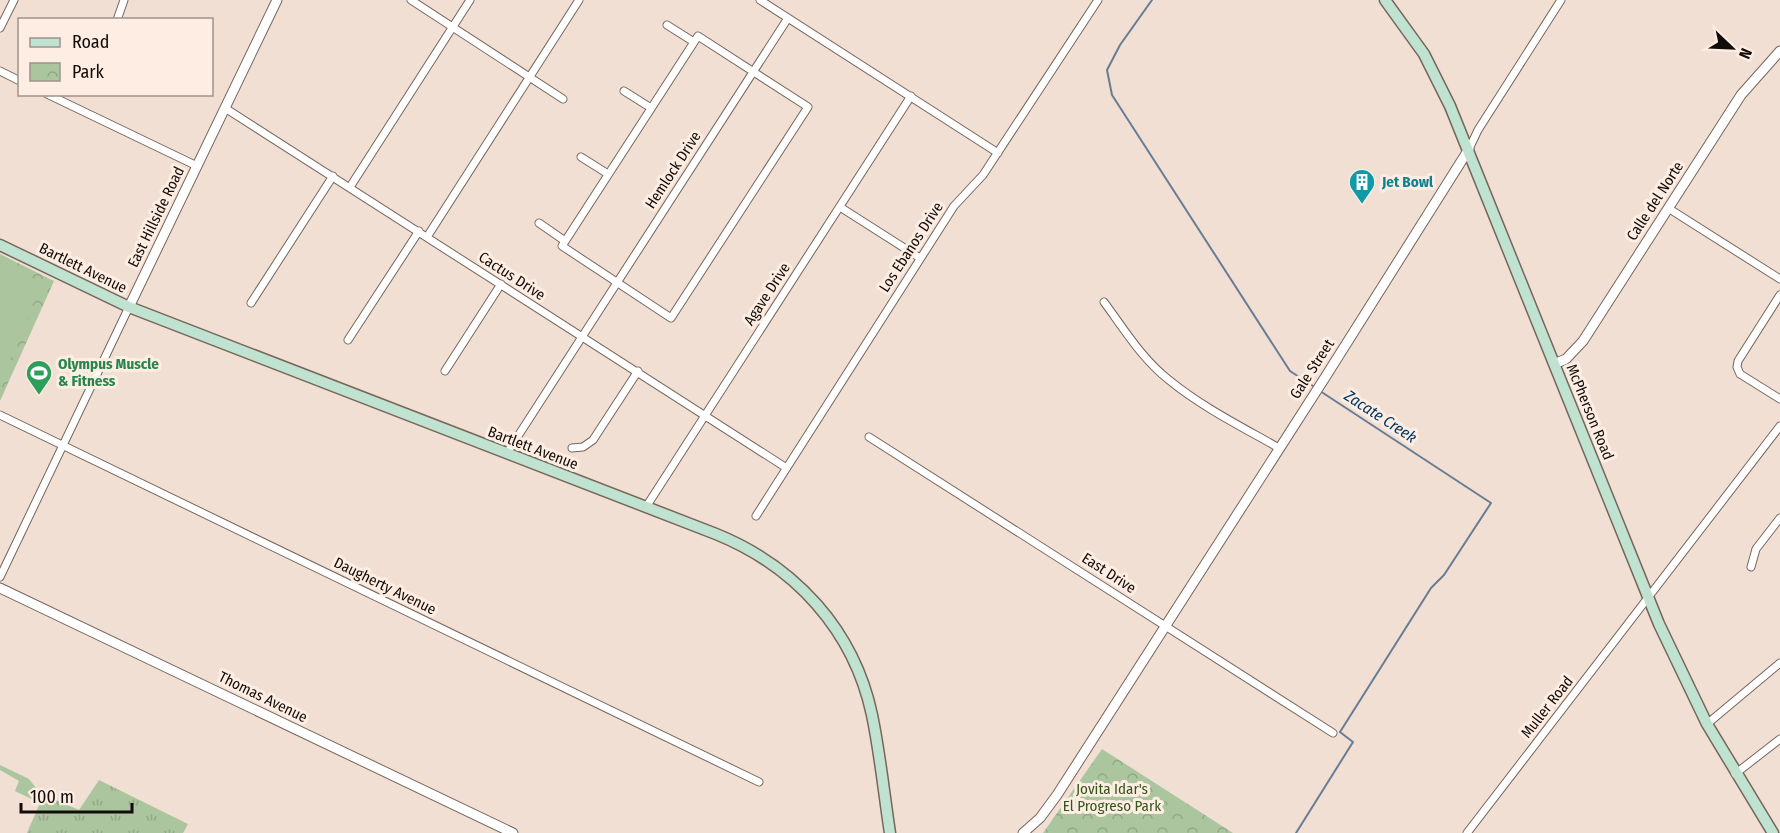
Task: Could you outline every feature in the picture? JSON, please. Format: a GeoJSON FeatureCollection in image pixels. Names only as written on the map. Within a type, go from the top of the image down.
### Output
{"type":"FeatureCollection","features":[{"type":"Feature","properties":{"kind":"main road","name":"McPherson Road"},"geometry":{"type":"LineString","coordinates":[[1385,0],[1407,29],[1438,79],[1469,149],[1648,598],[1707,724],[1735,774],[1773,833]]}},
{"type":"Feature","properties":{"kind":"main road","name":"Bartlett Avenue"},"geometry":{"type":"LineString","coordinates":[[0,245],[129,307],[730,539],[758,554],[799,584],[825,612],[847,646],[864,687],[872,715],[890,833]]}},
{"type":"Feature","properties":{"kind":"street"},"geometry":{"type":"LineString","coordinates":[[0,28],[14,0]]}},
{"type":"Feature","properties":{"kind":"street"},"geometry":{"type":"LineString","coordinates":[[118,18],[124,0]]}},
{"type":"Feature","properties":{"kind":"street","name":"East Hillside Road"},"geometry":{"type":"LineString","coordinates":[[0,577],[277,0]]}},
{"type":"Feature","properties":{"kind":"street"},"geometry":{"type":"LineString","coordinates":[[411,0],[563,99]]}},
{"type":"Feature","properties":{"kind":"street"},"geometry":{"type":"LineString","coordinates":[[350,187],[470,0]]}},
{"type":"Feature","properties":{"kind":"street"},"geometry":{"type":"LineString","coordinates":[[427,237],[579,0]]}},
{"type":"Feature","properties":{"kind":"street"},"geometry":{"type":"LineString","coordinates":[[760,0],[998,153]]}},
{"type":"Feature","properties":{"kind":"street","name":"Los Ebanos Drive"},"geometry":{"type":"LineString","coordinates":[[756,516],[785,467],[954,206],[983,175],[1098,0]]}},
{"type":"Feature","properties":{"kind":"street","name":"Gale Street"},"geometry":{"type":"LineString","coordinates":[[1023,833],[1040,818],[1084,751],[1323,380],[1561,0]]}},
{"type":"Feature","properties":{"kind":"street","name":"Hemlock Drive"},"geometry":{"type":"LineString","coordinates":[[507,453],[788,18]]}},
{"type":"Feature","properties":{"kind":"street"},"geometry":{"type":"LineString","coordinates":[[539,223],[616,282],[671,318],[808,107],[753,71],[667,25]]}},
{"type":"Feature","properties":{"kind":"street"},"geometry":{"type":"LineString","coordinates":[[564,244],[696,39]]}},
{"type":"Feature","properties":{"kind":"street","name":"Calle del Norte"},"geometry":{"type":"LineString","coordinates":[[1554,364],[1566,360],[1583,341],[1741,95],[1780,51]]}},
{"type":"Feature","properties":{"kind":"street"},"geometry":{"type":"LineString","coordinates":[[0,71],[18,80]]}},
{"type":"Feature","properties":{"kind":"street"},"geometry":{"type":"LineString","coordinates":[[624,91],[651,108]]}},
{"type":"Feature","properties":{"kind":"street"},"geometry":{"type":"LineString","coordinates":[[51,96],[197,166]]}},
{"type":"Feature","properties":{"kind":"street","name":"Agave Drive"},"geometry":{"type":"LineString","coordinates":[[646,507],[910,96]]}},
{"type":"Feature","properties":{"kind":"street","name":"Cactus Drive"},"geometry":{"type":"LineString","coordinates":[[225,108],[785,467]]}},
{"type":"Feature","properties":{"kind":"street"},"geometry":{"type":"LineString","coordinates":[[581,157],[608,174]]}},
{"type":"Feature","properties":{"kind":"street"},"geometry":{"type":"LineString","coordinates":[[251,303],[333,176]]}},
{"type":"Feature","properties":{"kind":"street"},"geometry":{"type":"LineString","coordinates":[[840,207],[920,258]]}},
{"type":"Feature","properties":{"kind":"street"},"geometry":{"type":"LineString","coordinates":[[1668,208],[1780,279]]}},
{"type":"Feature","properties":{"kind":"street"},"geometry":{"type":"LineString","coordinates":[[348,340],[418,231]]}},
{"type":"Feature","properties":{"kind":"street"},"geometry":{"type":"LineString","coordinates":[[445,371],[501,284]]}},
{"type":"Feature","properties":{"kind":"street"},"geometry":{"type":"LineString","coordinates":[[1780,295],[1738,361],[1737,367],[1740,374],[1780,399]]}},
{"type":"Feature","properties":{"kind":"street"},"geometry":{"type":"LineString","coordinates":[[1104,302],[1140,352],[1167,379],[1192,397],[1279,448]]}},
{"type":"Feature","properties":{"kind":"street"},"geometry":{"type":"LineString","coordinates":[[572,448],[583,447],[593,440],[638,371]]}},
{"type":"Feature","properties":{"kind":"street","name":"Daugherty Avenue"},"geometry":{"type":"LineString","coordinates":[[0,415],[759,782]]}},
{"type":"Feature","properties":{"kind":"street","name":"Muller Road"},"geometry":{"type":"LineString","coordinates":[[1467,833],[1780,426]]}},
{"type":"Feature","properties":{"kind":"street","name":"East Drive"},"geometry":{"type":"LineString","coordinates":[[870,437],[1333,733]]}},
{"type":"Feature","properties":{"kind":"street"},"geometry":{"type":"LineString","coordinates":[[1751,567],[1756,549],[1780,518]]}},
{"type":"Feature","properties":{"kind":"street","name":"Thomas Avenue"},"geometry":{"type":"LineString","coordinates":[[0,588],[513,833]]}},
{"type":"Feature","properties":{"kind":"street"},"geometry":{"type":"LineString","coordinates":[[1707,724],[1780,663]]}},
{"type":"Feature","properties":{"kind":"street"},"geometry":{"type":"LineString","coordinates":[[1735,774],[1780,739]]}},
{"type":"Feature","properties":{"kind":"green space"},"geometry":{"type":"Polygon","coordinates":[[[0,254],[54,281],[0,401],[0,254]]]}},
{"type":"Feature","properties":{"kind":"green space"},"geometry":{"type":"Polygon","coordinates":[[[1,263],[39,281],[41,285],[0,385],[0,312],[6,312],[0,305],[1,263]]]}},
{"type":"Feature","properties":{"kind":"green space","name":"Jovita Idar's El Progreso Park"},"geometry":{"type":"Polygon","coordinates":[[[1102,749],[1233,833],[1043,833],[1102,749]]]}},
{"type":"Feature","properties":{"kind":"green space"},"geometry":{"type":"Polygon","coordinates":[[[0,765],[29,779],[40,793],[79,810],[99,780],[188,824],[183,833],[27,833],[40,803],[15,791],[19,781],[0,770],[0,765]]]}},
{"type":"Feature","properties":{"kind":"waterway","name":"Zacate Creek"},"geometry":{"type":"LineString","coordinates":[[1152,0],[1120,45],[1107,70],[1112,95],[1290,371],[1316,388]]}},
{"type":"Feature","properties":{"kind":"waterway","name":"Zacate Creek"},"geometry":{"type":"LineString","coordinates":[[1296,833],[1353,742],[1340,732],[1431,588],[1444,575],[1491,503],[1320,391]]}},
{"type":"Feature","properties":{"kind":"place","name":"Jet Bowl"},"geometry":{"type":"Point","coordinates":[1362,205]}},
{"type":"Feature","properties":{"kind":"place","name":"Olympus Muscle & Fitness"},"geometry":{"type":"Point","coordinates":[39,396]}}]}
